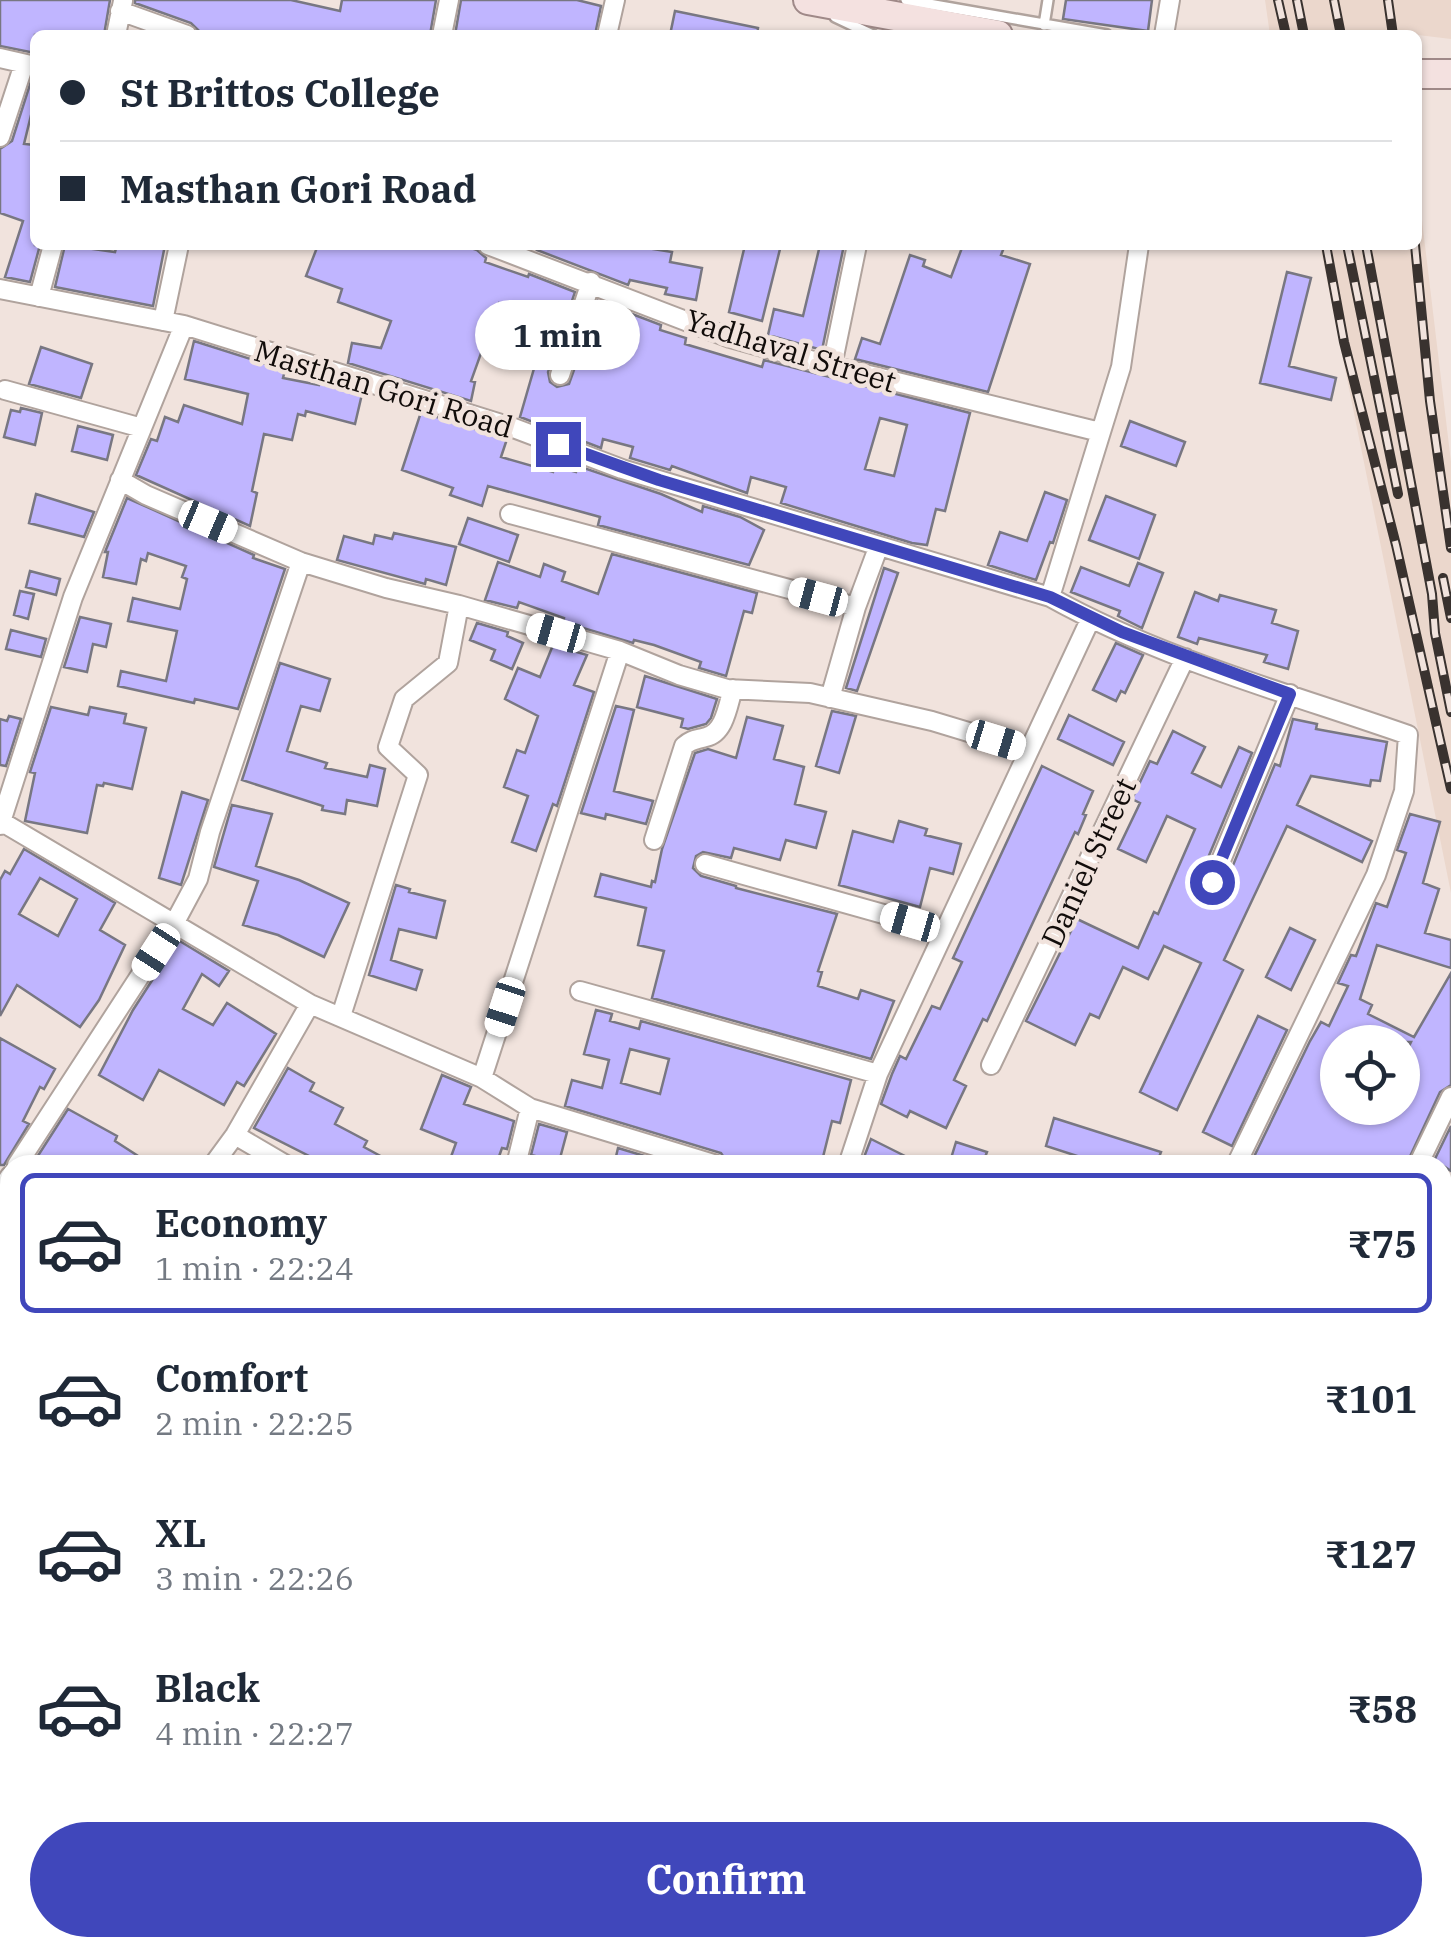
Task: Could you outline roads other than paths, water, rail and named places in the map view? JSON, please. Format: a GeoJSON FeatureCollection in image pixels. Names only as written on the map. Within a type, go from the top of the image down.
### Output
{"type":"FeatureCollection","features":[{"type":"Feature","properties":{"kind":"main road"},"geometry":{"type":"LineString","coordinates":[[806,0],[971,30]]}},
{"type":"Feature","properties":{"kind":"main road"},"geometry":{"type":"LineString","coordinates":[[1422,74],[1451,74]]}},
{"type":"Feature","properties":{"kind":"street"},"geometry":{"type":"LineString","coordinates":[[443,30],[448,0]]}},
{"type":"Feature","properties":{"kind":"street"},"geometry":{"type":"LineString","coordinates":[[607,30],[614,0]]}},
{"type":"Feature","properties":{"kind":"street"},"geometry":{"type":"LineString","coordinates":[[1165,30],[1170,0]]}},
{"type":"Feature","properties":{"kind":"street"},"geometry":{"type":"LineString","coordinates":[[121,6],[176,30]]}},
{"type":"Feature","properties":{"kind":"street"},"geometry":{"type":"LineString","coordinates":[[0,58],[30,65],[0,138]]}},
{"type":"Feature","properties":{"kind":"street"},"geometry":{"type":"LineString","coordinates":[[39,297],[52,250]]}},
{"type":"Feature","properties":{"kind":"street"},"geometry":{"type":"LineString","coordinates":[[163,321],[178,250]]}},
{"type":"Feature","properties":{"kind":"street","name":"Yadhaval Street"},"geometry":{"type":"LineString","coordinates":[[502,250],[730,338],[1100,432]]}},
{"type":"Feature","properties":{"kind":"street"},"geometry":{"type":"LineString","coordinates":[[832,366],[856,250]]}},
{"type":"Feature","properties":{"kind":"street"},"geometry":{"type":"LineString","coordinates":[[1050,597],[1122,367],[1138,250]]}},
{"type":"Feature","properties":{"kind":"street"},"geometry":{"type":"LineString","coordinates":[[560,374],[592,282]]}},
{"type":"Feature","properties":{"kind":"street","name":"Masthan Gori Road"},"geometry":{"type":"LineString","coordinates":[[0,289],[184,325],[511,427],[622,468],[1050,597],[1090,620],[1185,658],[1408,734],[1404,791],[1376,875],[1241,1155]]}},
{"type":"Feature","properties":{"kind":"street"},"geometry":{"type":"LineString","coordinates":[[184,325],[73,596],[7,783],[1,824],[310,1004],[482,1078],[530,1108],[684,1155]]}},
{"type":"Feature","properties":{"kind":"street"},"geometry":{"type":"LineString","coordinates":[[4,390],[142,428]]}},
{"type":"Feature","properties":{"kind":"street"},"geometry":{"type":"LineString","coordinates":[[120,480],[302,562],[620,651],[678,675],[733,689],[830,698],[932,721],[1028,750]]}},
{"type":"Feature","properties":{"kind":"street"},"geometry":{"type":"LineString","coordinates":[[510,514],[856,607]]}},
{"type":"Feature","properties":{"kind":"street"},"geometry":{"type":"LineString","coordinates":[[830,698],[878,548]]}},
{"type":"Feature","properties":{"kind":"street"},"geometry":{"type":"LineString","coordinates":[[24,1155],[175,922],[198,880],[210,832],[302,562]]}},
{"type":"Feature","properties":{"kind":"street"},"geometry":{"type":"LineString","coordinates":[[340,1016],[418,775],[388,747],[404,700],[448,663],[459,605]]}},
{"type":"Feature","properties":{"kind":"street"},"geometry":{"type":"LineString","coordinates":[[851,1155],[878,1074],[1090,620]]}},
{"type":"Feature","properties":{"kind":"street"},"geometry":{"type":"LineString","coordinates":[[482,1078],[620,651]]}},
{"type":"Feature","properties":{"kind":"street","name":"Daniel Street"},"geometry":{"type":"LineString","coordinates":[[991,1066],[1185,658]]}},
{"type":"Feature","properties":{"kind":"street"},"geometry":{"type":"LineString","coordinates":[[654,840],[684,746],[718,730],[733,689]]}},
{"type":"Feature","properties":{"kind":"street"},"geometry":{"type":"LineString","coordinates":[[1212,882],[1290,694]]}},
{"type":"Feature","properties":{"kind":"street"},"geometry":{"type":"LineString","coordinates":[[704,864],[944,931]]}},
{"type":"Feature","properties":{"kind":"street"},"geometry":{"type":"LineString","coordinates":[[580,992],[878,1074]]}},
{"type":"Feature","properties":{"kind":"street"},"geometry":{"type":"LineString","coordinates":[[220,1155],[310,1004]]}},
{"type":"Feature","properties":{"kind":"street"},"geometry":{"type":"LineString","coordinates":[[1423,1155],[1451,1097]]}},
{"type":"Feature","properties":{"kind":"street"},"geometry":{"type":"LineString","coordinates":[[518,1155],[530,1108]]}},
{"type":"Feature","properties":{"kind":"street"},"geometry":{"type":"LineString","coordinates":[[234,1135],[269,1155]]}},
{"type":"Feature","properties":{"kind":"lane"},"geometry":{"type":"LineString","coordinates":[[806,0],[863,30]]}},
{"type":"Feature","properties":{"kind":"lane"},"geometry":{"type":"LineString","coordinates":[[906,0],[1076,30]]}},
{"type":"Feature","properties":{"kind":"lane"},"geometry":{"type":"LineString","coordinates":[[1044,25],[1048,0]]}},
{"type":"Feature","properties":{"kind":"railway"},"geometry":{"type":"LineString","coordinates":[[1278,0],[1285,30]]}},
{"type":"Feature","properties":{"kind":"railway"},"geometry":{"type":"LineString","coordinates":[[1297,0],[1303,30]]}},
{"type":"Feature","properties":{"kind":"railway"},"geometry":{"type":"LineString","coordinates":[[1334,0],[1340,30]]}},
{"type":"Feature","properties":{"kind":"railway"},"geometry":{"type":"LineString","coordinates":[[1388,0],[1392,30]]}},
{"type":"Feature","properties":{"kind":"railway"},"geometry":{"type":"LineString","coordinates":[[1327,250],[1344,342],[1396,545],[1451,789]]}},
{"type":"Feature","properties":{"kind":"railway"},"geometry":{"type":"LineString","coordinates":[[1348,250],[1398,494]]}},
{"type":"Feature","properties":{"kind":"railway"},"geometry":{"type":"LineString","coordinates":[[1367,250],[1451,712]]}},
{"type":"Feature","properties":{"kind":"railway"},"geometry":{"type":"LineString","coordinates":[[1415,250],[1430,401],[1451,548]]}},
{"type":"Feature","properties":{"kind":"railway"},"geometry":{"type":"LineString","coordinates":[[1443,578],[1451,618]]}}]}
